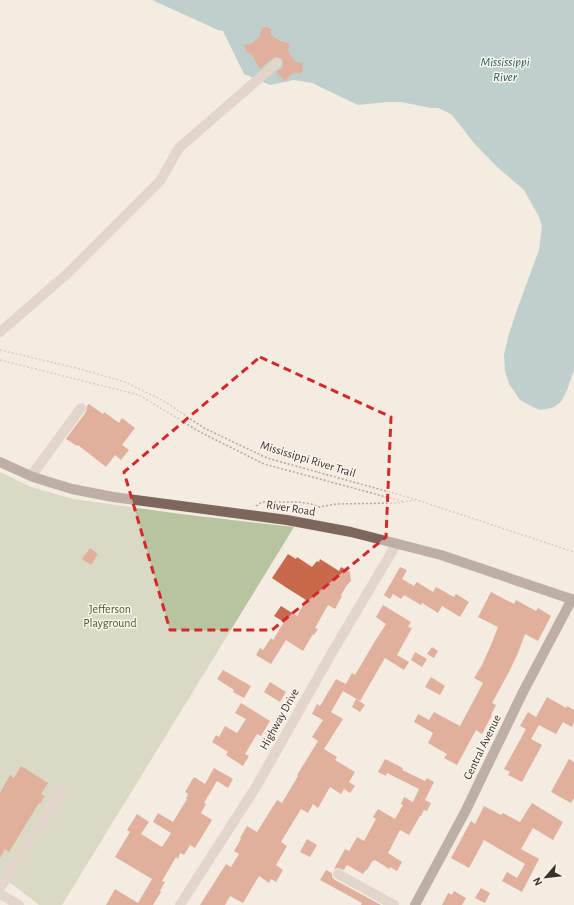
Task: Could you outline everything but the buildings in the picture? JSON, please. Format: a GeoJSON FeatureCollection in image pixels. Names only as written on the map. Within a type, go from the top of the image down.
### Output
{"type":"FeatureCollection","features":[{"type":"Feature","properties":{"kind":"main road","name":"River Road"},"geometry":{"type":"LineString","coordinates":[[0,462],[31,476],[72,489],[113,497],[287,520],[351,532],[441,555],[573,599]]}},
{"type":"Feature","properties":{"kind":"main road","name":"Central Avenue"},"geometry":{"type":"LineString","coordinates":[[415,905],[466,810],[523,692],[573,599]]}},
{"type":"Feature","properties":{"kind":"street"},"geometry":{"type":"LineString","coordinates":[[0,332],[68,273],[160,181],[179,148],[277,63]]}},
{"type":"Feature","properties":{"kind":"street"},"geometry":{"type":"LineString","coordinates":[[31,476],[81,408]]}},
{"type":"Feature","properties":{"kind":"street","name":"Highway Drive"},"geometry":{"type":"LineString","coordinates":[[180,905],[256,788],[330,656],[398,544]]}},
{"type":"Feature","properties":{"kind":"street"},"geometry":{"type":"LineString","coordinates":[[0,888],[63,789]]}},
{"type":"Feature","properties":{"kind":"street"},"geometry":{"type":"LineString","coordinates":[[338,874],[394,905]]}},
{"type":"Feature","properties":{"kind":"street"},"geometry":{"type":"LineString","coordinates":[[0,894],[18,905]]}},
{"type":"Feature","properties":{"kind":"path","name":"Mississippi River Trail"},"geometry":{"type":"LineString","coordinates":[[0,350],[80,369],[125,382],[164,401],[204,428],[267,458],[416,500],[574,552]]}},
{"type":"Feature","properties":{"kind":"path"},"geometry":{"type":"LineString","coordinates":[[0,360],[139,396],[200,432],[264,464],[405,502]]}},
{"type":"Feature","properties":{"kind":"path"},"geometry":{"type":"LineString","coordinates":[[244,514],[262,502],[298,502],[320,507],[336,504],[396,503],[416,500]]}},
{"type":"Feature","properties":{"kind":"highlighted area"},"geometry":{"type":"Polygon","coordinates":[[[260,357],[391,417],[386,537],[272,630],[170,630],[124,472],[260,357]]]}},
{"type":"Feature","properties":{"kind":"green space","name":"Jefferson Playground"},"geometry":{"type":"Polygon","coordinates":[[[0,472],[31,487],[73,499],[181,514],[294,527],[62,905],[39,905],[12,884],[0,878],[0,472]]]}},
{"type":"Feature","properties":{"kind":"water","name":"Mississippi River"},"geometry":{"type":"Polygon","coordinates":[[[152,0],[574,0],[574,370],[561,402],[554,407],[540,410],[520,400],[509,384],[505,371],[504,355],[509,334],[539,250],[542,226],[539,217],[524,190],[497,167],[474,143],[452,115],[438,108],[401,102],[358,105],[312,83],[294,80],[270,85],[244,74],[223,31],[152,0]]]}}]}
